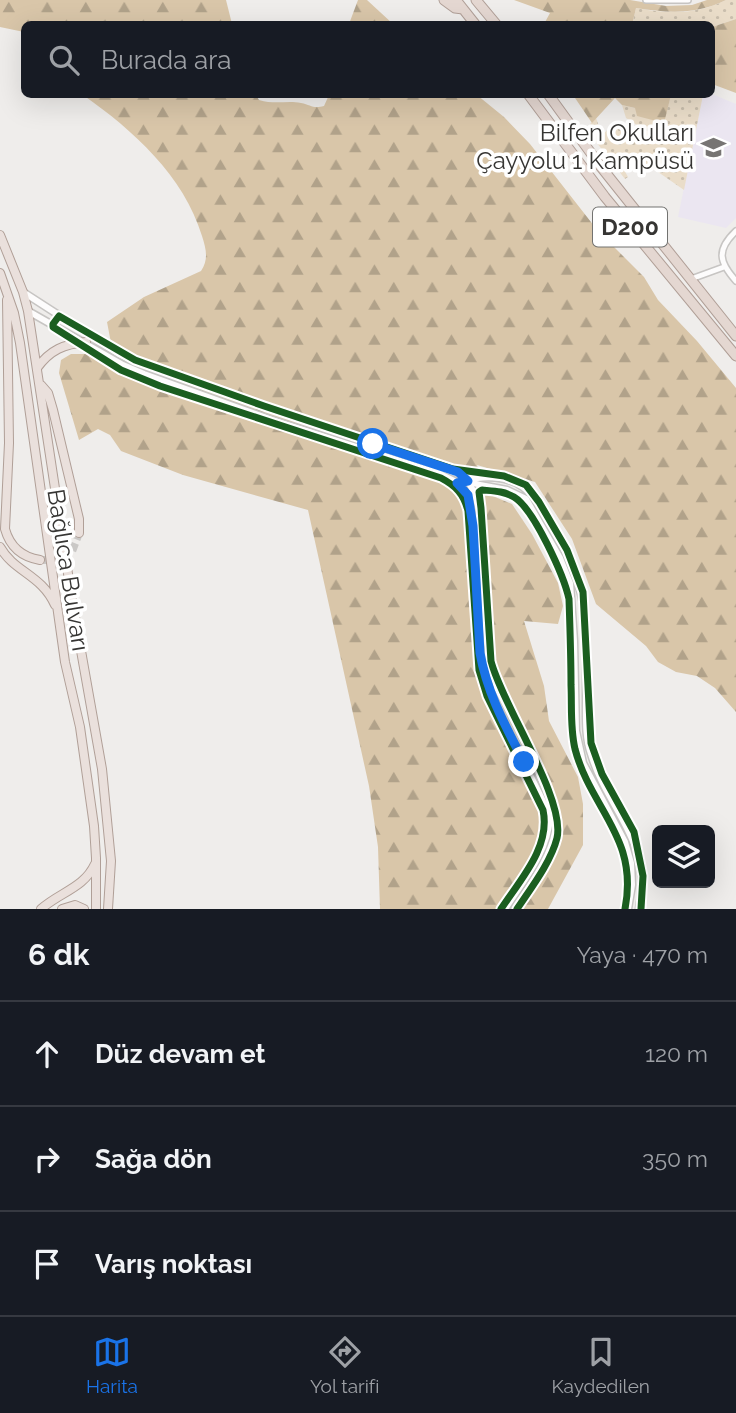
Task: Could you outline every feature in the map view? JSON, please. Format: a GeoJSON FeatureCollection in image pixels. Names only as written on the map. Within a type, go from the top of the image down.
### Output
{"type":"FeatureCollection","features":[{"type":"Feature","properties":{"kind":"highway"},"geometry":{"type":"LineString","coordinates":[[444,0],[455,8],[463,9]]}},
{"type":"Feature","properties":{"kind":"highway"},"geometry":{"type":"LineString","coordinates":[[456,0],[473,21]]}},
{"type":"Feature","properties":{"kind":"highway"},"geometry":{"type":"LineString","coordinates":[[476,0],[494,21]]}},
{"type":"Feature","properties":{"kind":"highway"},"geometry":{"type":"LineString","coordinates":[[483,0],[495,21]]}},
{"type":"Feature","properties":{"kind":"highway","name":"D200"},"geometry":{"type":"LineString","coordinates":[[531,98],[605,197],[736,356]]}},
{"type":"Feature","properties":{"kind":"highway","name":"D200"},"geometry":{"type":"LineString","coordinates":[[551,98],[601,167],[736,336]]}},
{"type":"Feature","properties":{"kind":"main road","name":"Bağlıca Bulvarı"},"geometry":{"type":"LineString","coordinates":[[0,235],[28,311],[72,600],[102,769],[111,861],[108,909]]}},
{"type":"Feature","properties":{"kind":"main road","name":"Bağlıca Bulvarı"},"geometry":{"type":"LineString","coordinates":[[0,273],[20,343],[65,662],[80,727],[94,826],[96,909]]}},
{"type":"Feature","properties":{"kind":"main road"},"geometry":{"type":"LineString","coordinates":[[6,290],[9,362],[5,529],[14,547],[24,555],[40,560]]}},
{"type":"Feature","properties":{"kind":"main road"},"geometry":{"type":"LineString","coordinates":[[37,368],[44,358],[57,348],[70,343],[86,342]]}},
{"type":"Feature","properties":{"kind":"main road"},"geometry":{"type":"LineString","coordinates":[[0,343],[9,362]]}},
{"type":"Feature","properties":{"kind":"main road"},"geometry":{"type":"LineString","coordinates":[[39,383],[48,393],[53,410],[79,519],[79,533]]}},
{"type":"Feature","properties":{"kind":"main road"},"geometry":{"type":"LineString","coordinates":[[0,547],[11,561],[45,588],[59,614]]}},
{"type":"Feature","properties":{"kind":"main road"},"geometry":{"type":"LineString","coordinates":[[41,909],[59,895],[81,884],[96,862]]}},
{"type":"Feature","properties":{"kind":"main road"},"geometry":{"type":"LineString","coordinates":[[62,909],[71,905],[84,909]]}},
{"type":"Feature","properties":{"kind":"street"},"geometry":{"type":"LineString","coordinates":[[646,0],[688,0]]}},
{"type":"Feature","properties":{"kind":"street"},"geometry":{"type":"LineString","coordinates":[[736,231],[723,250],[722,257],[724,267],[736,281]]}},
{"type":"Feature","properties":{"kind":"street"},"geometry":{"type":"LineString","coordinates":[[690,279],[724,267]]}},
{"type":"Feature","properties":{"kind":"street"},"geometry":{"type":"LineString","coordinates":[[23,292],[119,354],[136,362],[453,470],[468,481],[475,495],[481,521],[491,670],[556,818],[555,835],[514,909]]}},
{"type":"Feature","properties":{"kind":"street"},"geometry":{"type":"LineString","coordinates":[[28,311],[123,365],[144,374],[272,420],[438,473],[457,483],[468,495],[473,526],[483,669],[498,709],[550,817],[544,846],[505,909]]}},
{"type":"Feature","properties":{"kind":"street"},"geometry":{"type":"LineString","coordinates":[[457,483],[477,477],[513,481],[533,496],[577,579],[583,603],[586,729],[590,754],[633,838],[642,895],[639,909]]}},
{"type":"Feature","properties":{"kind":"street"},"geometry":{"type":"LineString","coordinates":[[468,481],[507,490],[526,499],[560,558],[570,583],[576,731],[583,763],[625,842],[631,874],[628,909]]}},
{"type":"Feature","properties":{"kind":"shaded area"},"geometry":{"type":"Polygon","coordinates":[[[726,0],[736,0],[736,19],[715,26],[715,21],[633,21],[636,8],[682,12],[726,0]]]}},
{"type":"Feature","properties":{"kind":"shaded area","name":"Bilfen Okulları Çayyolu 1 Kampüsü"},"geometry":{"type":"Polygon","coordinates":[[[715,95],[736,104],[736,218],[726,228],[678,217],[702,98],[715,98],[715,95]]]}},
{"type":"Feature","properties":{"kind":"shaded area"},"geometry":{"type":"Polygon","coordinates":[[[670,98],[702,98],[684,190],[648,165],[632,158],[621,164],[628,177],[625,179],[593,138],[598,135],[590,124],[596,118],[602,135],[613,125],[639,135],[637,125],[626,118],[622,105],[635,108],[663,123],[670,98]]]}},
{"type":"Feature","properties":{"kind":"green space"},"geometry":{"type":"Polygon","coordinates":[[[0,0],[226,0],[231,21],[21,21],[21,31],[0,27],[0,0]]]}},
{"type":"Feature","properties":{"kind":"green space"},"geometry":{"type":"Polygon","coordinates":[[[358,0],[367,0],[390,21],[350,21],[358,0]]]}},
{"type":"Feature","properties":{"kind":"green space"},"geometry":{"type":"Polygon","coordinates":[[[514,0],[630,0],[666,6],[726,0],[682,12],[636,8],[633,21],[546,21],[550,13],[514,0]]]}},
{"type":"Feature","properties":{"kind":"green space"},"geometry":{"type":"Polygon","coordinates":[[[736,19],[736,93],[715,85],[715,26],[736,19]]]}},
{"type":"Feature","properties":{"kind":"green space"},"geometry":{"type":"Polygon","coordinates":[[[87,98],[258,98],[317,107],[324,106],[328,98],[481,98],[530,144],[598,231],[644,277],[658,300],[736,388],[736,712],[715,688],[697,676],[676,672],[658,662],[646,646],[596,604],[572,539],[535,482],[477,465],[488,494],[512,504],[532,534],[558,583],[563,606],[558,624],[524,621],[544,686],[549,721],[578,777],[583,804],[583,845],[548,909],[380,909],[378,847],[369,786],[308,510],[183,475],[121,451],[110,435],[98,429],[79,440],[59,373],[61,360],[71,354],[87,354],[111,343],[107,322],[144,297],[201,271],[205,262],[205,245],[194,214],[183,194],[170,174],[120,123],[87,98]]]}},
{"type":"Feature","properties":{"kind":"green space"},"geometry":{"type":"Polygon","coordinates":[[[575,98],[615,98],[592,123],[575,98]]]}},
{"type":"Feature","properties":{"kind":"green space"},"geometry":{"type":"Polygon","coordinates":[[[615,98],[670,98],[664,123],[637,116],[635,108],[622,105],[615,98]]]}},
{"type":"Feature","properties":{"kind":"tunnel"},"geometry":{"type":"LineString","coordinates":[[40,560],[60,560],[71,554],[79,533]]}},
{"type":"Feature","properties":{"kind":"cycle path"},"geometry":{"type":"LineString","coordinates":[[501,909],[525,875],[538,850],[544,824],[543,810],[487,696],[479,670],[468,511],[459,491],[441,478],[160,386],[121,370],[53,327],[59,316],[135,360],[453,469],[504,476],[526,485],[567,550],[583,592],[591,743],[602,774],[634,832],[643,876],[641,909]]}},
{"type":"Feature","properties":{"kind":"cycle path"},"geometry":{"type":"LineString","coordinates":[[517,909],[550,856],[557,838],[557,821],[543,776],[497,680],[491,661],[479,492],[482,490],[506,494],[522,504],[539,528],[566,589],[569,599],[573,741],[582,770],[620,843],[628,884],[625,909]]}},
{"type":"Feature","properties":{"kind":"place","name":"Bilfen Okulları Çayyolu 1 Kampüsü"},"geometry":{"type":"Point","coordinates":[714,147]}},
{"type":"Feature","properties":{"kind":"route"},"geometry":{"type":"LineString","coordinates":[[373,444],[458,472],[468,481],[457,483],[468,495],[473,526],[483,669],[488,687],[524,762]]}}]}
